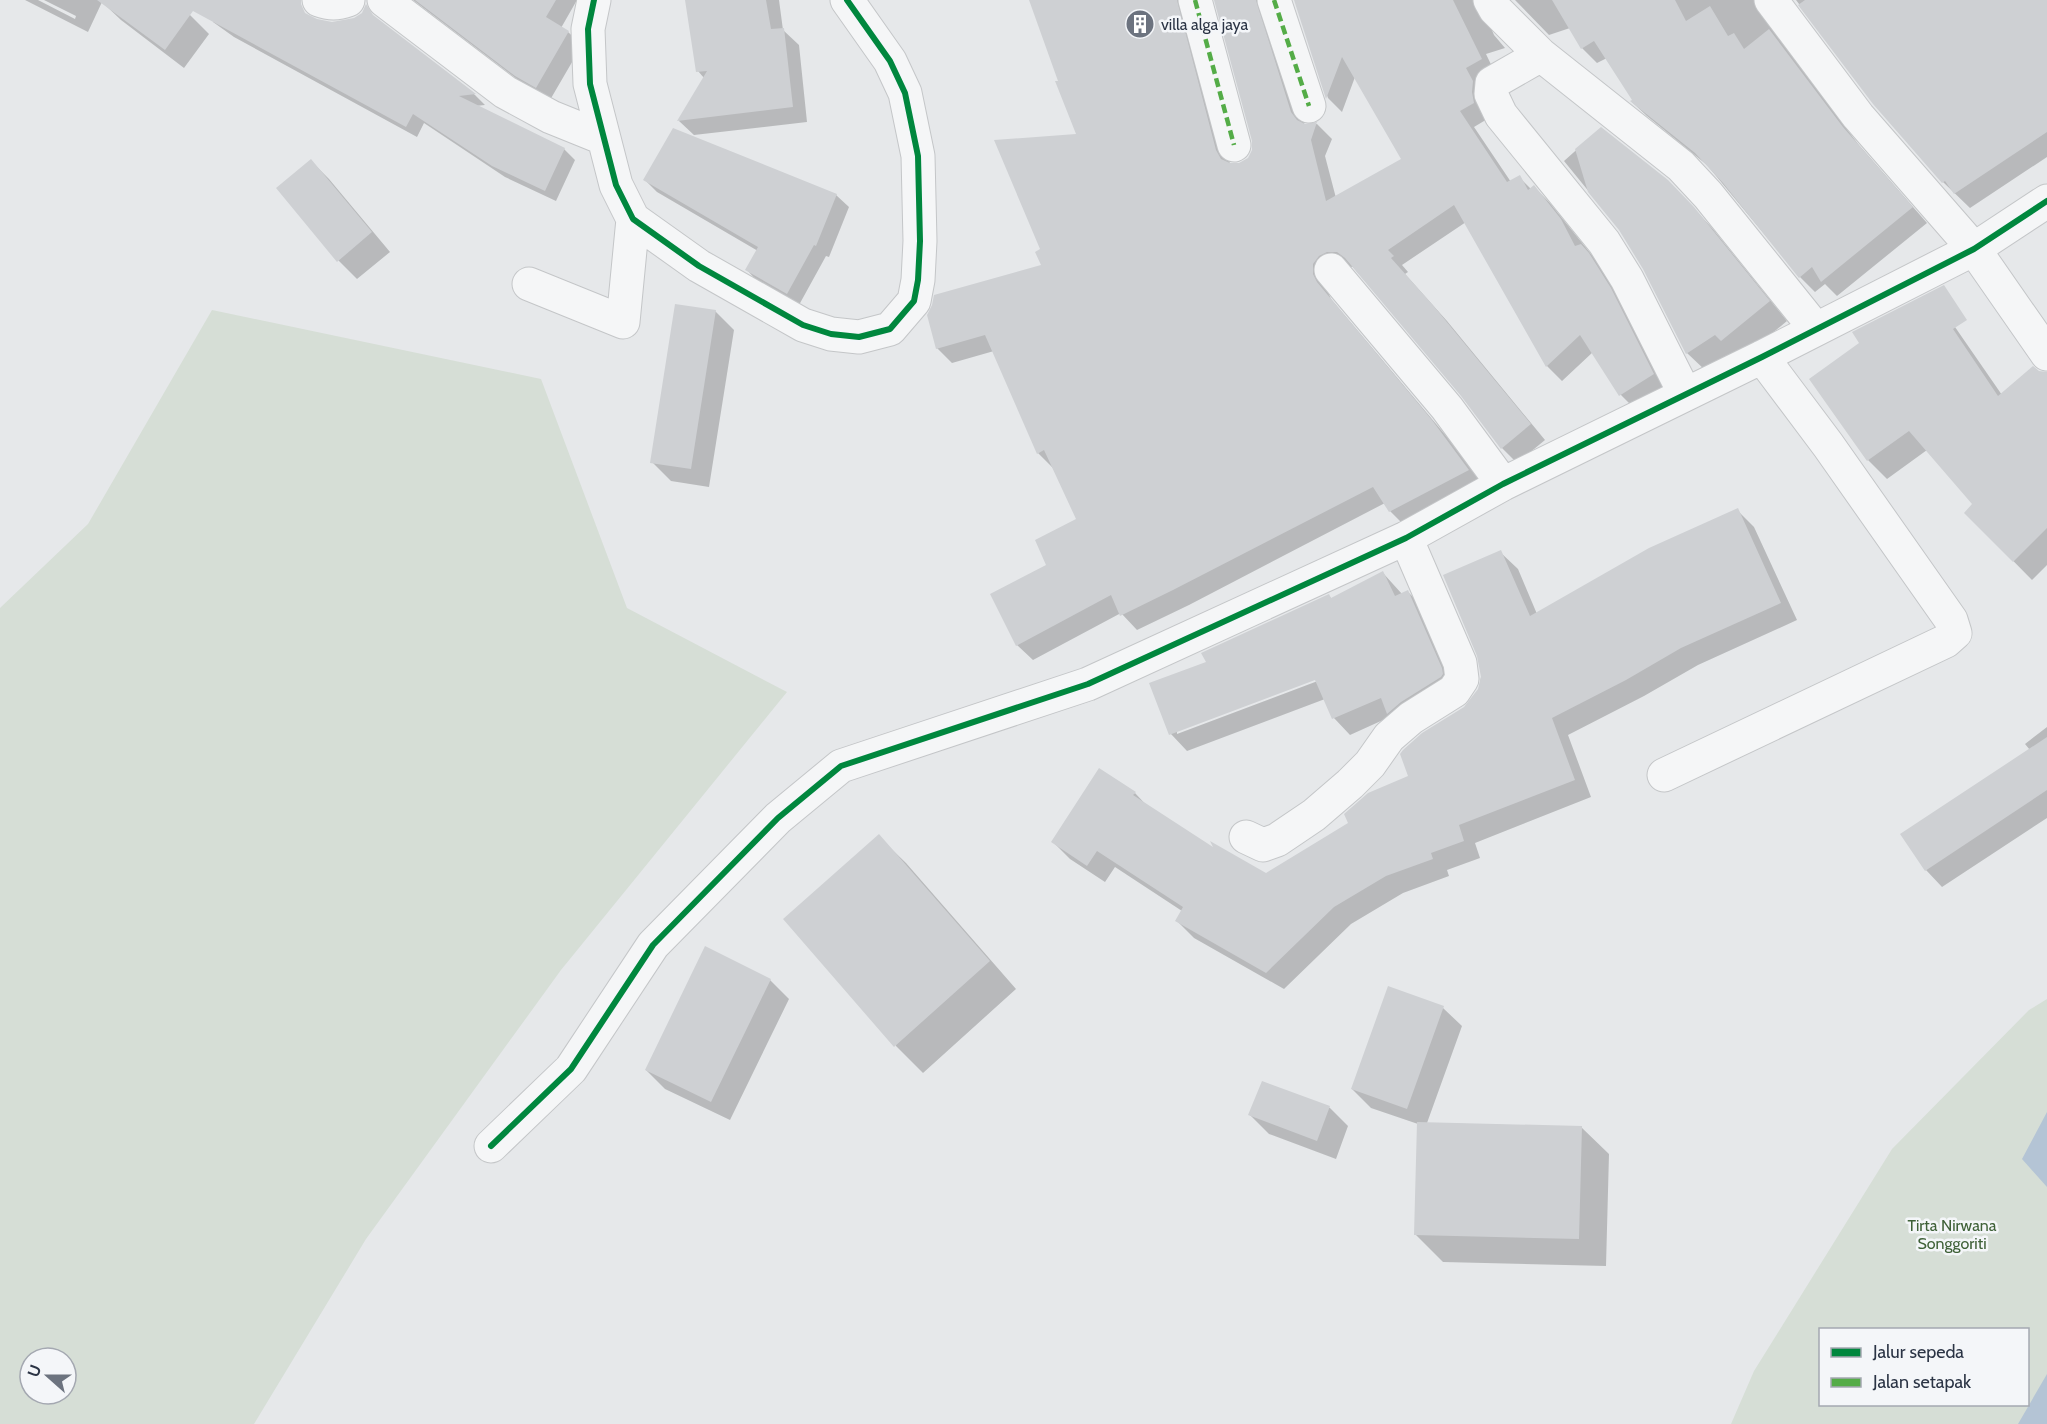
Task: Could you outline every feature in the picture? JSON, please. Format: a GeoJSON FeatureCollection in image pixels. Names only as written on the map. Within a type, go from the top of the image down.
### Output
{"type":"FeatureCollection","features":[{"type":"Feature","properties":{"kind":"street"},"geometry":{"type":"LineString","coordinates":[[319,0],[328,3],[348,0]]}},
{"type":"Feature","properties":{"kind":"street"},"geometry":{"type":"LineString","coordinates":[[384,0],[505,92],[551,117],[603,138]]}},
{"type":"Feature","properties":{"kind":"street"},"geometry":{"type":"LineString","coordinates":[[594,0],[588,29],[590,84],[616,185],[633,219],[699,266],[803,325],[831,334],[859,337],[890,329],[914,302],[918,280],[920,241],[918,156],[905,93],[890,61],[847,0]]}},
{"type":"Feature","properties":{"kind":"street"},"geometry":{"type":"LineString","coordinates":[[1195,0],[1234,145]]}},
{"type":"Feature","properties":{"kind":"street"},"geometry":{"type":"LineString","coordinates":[[1274,0],[1309,106]]}},
{"type":"Feature","properties":{"kind":"street"},"geometry":{"type":"LineString","coordinates":[[1490,0],[1495,9],[1541,54],[1681,166],[1708,195],[1815,328]]}},
{"type":"Feature","properties":{"kind":"street"},"geometry":{"type":"LineString","coordinates":[[1771,0],[1858,116],[1974,249],[2047,354]]}},
{"type":"Feature","properties":{"kind":"street"},"geometry":{"type":"LineString","coordinates":[[1541,54],[1492,83],[1491,94],[1501,115],[1604,242],[1627,279],[1685,394]]}},
{"type":"Feature","properties":{"kind":"street"},"geometry":{"type":"LineString","coordinates":[[491,1146],[571,1069],[653,945],[778,818],[841,766],[1088,684],[1406,538],[1503,484],[1762,357],[1974,249],[2047,201]]}},
{"type":"Feature","properties":{"kind":"street"},"geometry":{"type":"LineString","coordinates":[[529,284],[623,322],[633,219]]}},
{"type":"Feature","properties":{"kind":"street"},"geometry":{"type":"LineString","coordinates":[[1331,270],[1448,408],[1503,484]]}},
{"type":"Feature","properties":{"kind":"street"},"geometry":{"type":"LineString","coordinates":[[1664,775],[1946,641],[1955,633],[1951,620],[1762,357]]}},
{"type":"Feature","properties":{"kind":"street"},"geometry":{"type":"LineString","coordinates":[[1246,837],[1263,845],[1277,840],[1314,814],[1370,764],[1389,737],[1411,718],[1454,691],[1461,679],[1460,663],[1406,538]]}},
{"type":"Feature","properties":{"kind":"green space"},"geometry":{"type":"Polygon","coordinates":[[[212,310],[541,379],[627,608],[787,692],[561,970],[366,1239],[254,1424],[0,1424],[0,608],[88,524],[212,310]]]}},
{"type":"Feature","properties":{"kind":"green space","name":"Tirta Nirwana Songgoriti"},"geometry":{"type":"Polygon","coordinates":[[[2047,999],[2047,1424],[1731,1424],[1754,1371],[1892,1149],[2029,1010],[2047,999]]]}},
{"type":"Feature","properties":{"kind":"water"},"geometry":{"type":"Polygon","coordinates":[[[2047,1112],[2047,1187],[2022,1159],[2047,1112]]]}},
{"type":"Feature","properties":{"kind":"water"},"geometry":{"type":"Polygon","coordinates":[[[2047,1374],[2047,1424],[2018,1424],[2047,1374]]]}},
{"type":"Feature","properties":{"kind":"building"},"geometry":{"type":"Polygon","coordinates":[[[97,0],[301,0],[305,13],[317,19],[332,22],[354,18],[362,13],[366,4],[373,15],[476,94],[459,96],[565,148],[545,191],[492,166],[413,114],[406,127],[193,11],[165,50],[97,0]]]}},
{"type":"Feature","properties":{"kind":"building"},"geometry":{"type":"Polygon","coordinates":[[[415,0],[556,0],[546,17],[569,31],[536,88],[515,76],[415,0]]]}},
{"type":"Feature","properties":{"kind":"building"},"geometry":{"type":"Polygon","coordinates":[[[685,0],[766,0],[771,29],[784,28],[793,107],[677,121],[707,71],[696,72],[685,0]]]}},
{"type":"Feature","properties":{"kind":"building"},"geometry":{"type":"Polygon","coordinates":[[[1029,0],[1177,0],[1216,150],[1221,159],[1230,163],[1239,163],[1248,158],[1252,150],[1252,141],[1214,0],[1256,0],[1291,112],[1297,120],[1305,124],[1317,122],[1311,140],[1326,201],[1401,159],[1342,57],[1326,99],[1294,0],[1453,0],[1482,59],[1466,68],[1473,81],[1474,103],[1460,111],[1507,182],[1520,175],[1528,190],[1534,185],[1561,219],[1575,246],[1581,244],[1589,253],[1611,288],[1654,374],[1619,396],[1580,335],[1546,367],[1454,205],[1388,250],[1394,256],[1391,258],[1531,424],[1501,449],[1461,396],[1345,258],[1337,252],[1327,252],[1319,256],[1313,264],[1313,274],[1317,282],[1432,420],[1469,470],[1389,512],[1373,487],[1120,616],[1111,595],[1016,646],[990,594],[1046,565],[1035,540],[1076,519],[1044,450],[1037,454],[985,335],[936,349],[927,315],[934,295],[1041,265],[1035,252],[1040,249],[994,140],[1076,134],[1055,81],[1058,81],[1029,0]]]}},
{"type":"Feature","properties":{"kind":"building"},"geometry":{"type":"Polygon","coordinates":[[[1552,0],[1675,0],[1686,21],[1710,6],[1728,36],[1734,33],[1744,49],[1769,29],[1843,127],[1913,207],[1821,282],[1812,267],[1799,278],[1723,183],[1695,153],[1630,101],[1632,100],[1594,41],[1581,49],[1552,0]]]}},
{"type":"Feature","properties":{"kind":"building"},"geometry":{"type":"Polygon","coordinates":[[[1805,0],[2047,0],[2047,132],[1954,194],[1945,181],[1942,183],[1873,104],[1798,5],[1805,0]]]}},
{"type":"Feature","properties":{"kind":"building"},"geometry":{"type":"Polygon","coordinates":[[[1601,127],[1668,180],[1694,207],[1770,301],[1721,341],[1715,335],[1686,354],[1643,269],[1619,230],[1588,192],[1575,149],[1601,127]]]}},
{"type":"Feature","properties":{"kind":"building"},"geometry":{"type":"Polygon","coordinates":[[[673,128],[837,194],[816,246],[814,245],[787,294],[745,270],[758,247],[643,180],[673,128]]]}},
{"type":"Feature","properties":{"kind":"building"},"geometry":{"type":"Polygon","coordinates":[[[311,159],[372,232],[337,262],[276,188],[311,159]]]}},
{"type":"Feature","properties":{"kind":"building"},"geometry":{"type":"Polygon","coordinates":[[[1944,285],[1967,320],[1953,329],[1998,396],[2033,366],[2039,371],[2047,372],[2047,528],[2013,562],[1964,513],[1972,504],[1909,431],[1867,461],[1809,379],[1859,343],[1852,332],[1944,285]]]}},
{"type":"Feature","properties":{"kind":"building"},"geometry":{"type":"Polygon","coordinates":[[[675,304],[716,310],[691,469],[650,463],[675,304]]]}},
{"type":"Feature","properties":{"kind":"building"},"geometry":{"type":"Polygon","coordinates":[[[1738,508],[1781,603],[1681,648],[1626,680],[1552,718],[1575,780],[1459,825],[1464,841],[1431,853],[1433,859],[1386,876],[1334,907],[1266,973],[1175,921],[1183,907],[1097,851],[1087,866],[1051,842],[1099,768],[1136,792],[1133,795],[1213,847],[1210,841],[1266,873],[1348,823],[1344,814],[1368,793],[1408,776],[1400,754],[1403,750],[1422,733],[1464,707],[1478,689],[1481,677],[1477,656],[1443,575],[1501,550],[1530,616],[1649,548],[1738,508]]]}},
{"type":"Feature","properties":{"kind":"building"},"geometry":{"type":"Polygon","coordinates":[[[1383,571],[1395,596],[1408,590],[1442,668],[1441,677],[1401,702],[1387,714],[1381,698],[1332,719],[1315,680],[1169,735],[1149,683],[1206,662],[1201,653],[1329,594],[1331,598],[1383,571]]]}},
{"type":"Feature","properties":{"kind":"building"},"geometry":{"type":"Polygon","coordinates":[[[2047,737],[2047,790],[1925,871],[1900,834],[2047,737]]]}},
{"type":"Feature","properties":{"kind":"building"},"geometry":{"type":"Polygon","coordinates":[[[879,834],[990,961],[894,1047],[783,919],[879,834]]]}},
{"type":"Feature","properties":{"kind":"building"},"geometry":{"type":"Polygon","coordinates":[[[705,946],[771,979],[711,1102],[645,1070],[705,946]]]}},
{"type":"Feature","properties":{"kind":"building"},"geometry":{"type":"Polygon","coordinates":[[[1388,986],[1444,1006],[1407,1109],[1351,1089],[1388,986]]]}},
{"type":"Feature","properties":{"kind":"building"},"geometry":{"type":"Polygon","coordinates":[[[1262,1081],[1330,1106],[1317,1141],[1248,1115],[1262,1081]]]}},
{"type":"Feature","properties":{"kind":"building"},"geometry":{"type":"Polygon","coordinates":[[[1417,1122],[1582,1126],[1579,1239],[1414,1235],[1417,1122]]]}},
{"type":"Feature","properties":{"kind":"marked path"},"geometry":{"type":"LineString","coordinates":[[1195,0],[1234,145]]}},
{"type":"Feature","properties":{"kind":"marked path"},"geometry":{"type":"LineString","coordinates":[[1274,0],[1309,106]]}},
{"type":"Feature","properties":{"kind":"cycle path"},"geometry":{"type":"LineString","coordinates":[[594,0],[588,29],[590,84],[616,185],[633,219],[699,266],[803,325],[831,334],[859,337],[890,329],[914,301],[918,280],[920,241],[918,156],[905,93],[890,61],[847,0]]}},
{"type":"Feature","properties":{"kind":"cycle path"},"geometry":{"type":"LineString","coordinates":[[491,1146],[571,1069],[653,945],[778,818],[841,766],[1088,684],[1406,538],[1503,484],[1762,357],[1974,249],[2047,201]]}},
{"type":"Feature","properties":{"kind":"place","name":"villa alga jaya"},"geometry":{"type":"Point","coordinates":[1140,24]}}]}
